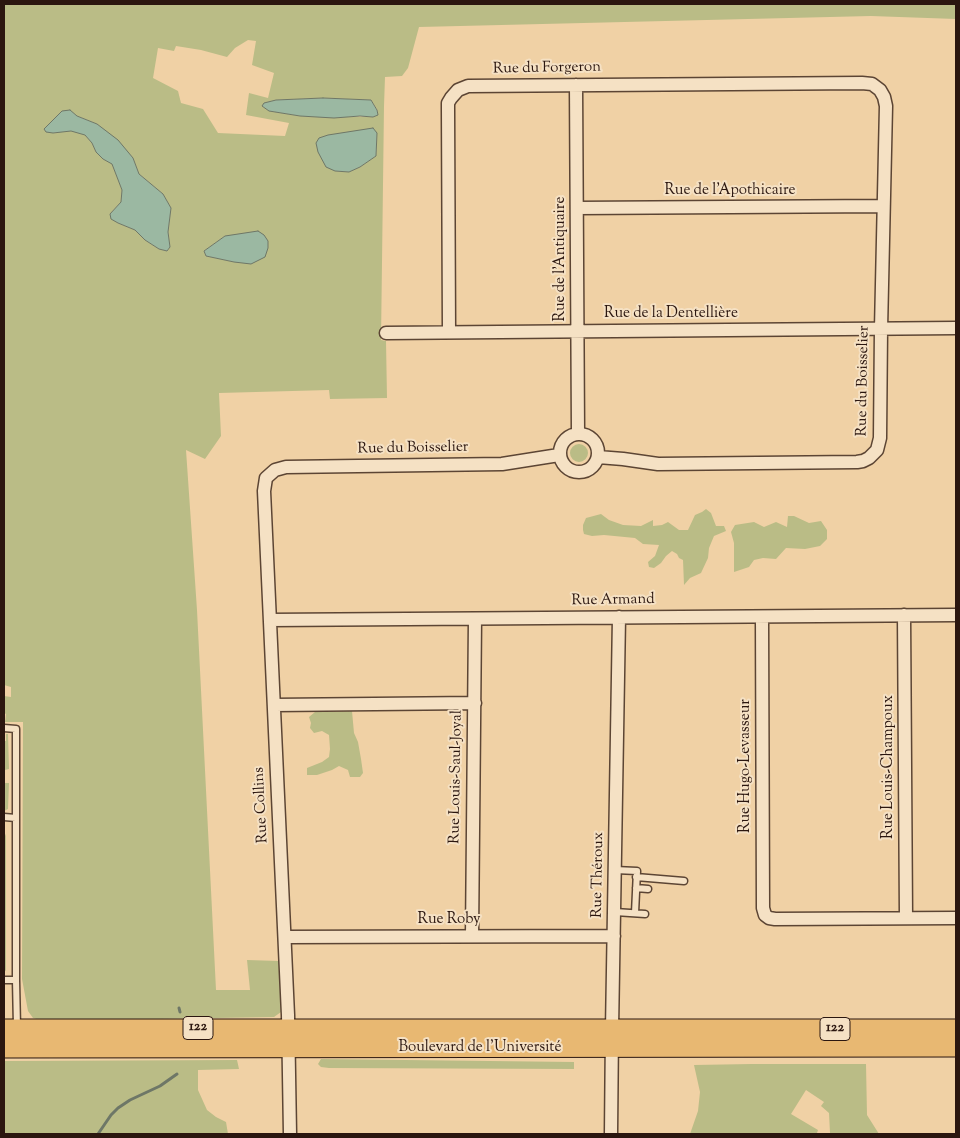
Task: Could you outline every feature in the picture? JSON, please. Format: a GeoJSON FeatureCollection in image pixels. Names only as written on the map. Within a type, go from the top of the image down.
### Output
{"type":"FeatureCollection","features":[{"type":"Feature","properties":{"kind":"main road","name":"Boulevard de l'Université"},"geometry":{"type":"LineString","coordinates":[[10,1029],[956,1029]]}},
{"type":"Feature","properties":{"kind":"main road","name":"Boulevard de l'Université"},"geometry":{"type":"LineString","coordinates":[[11,1048],[956,1047]]}},
{"type":"Feature","properties":{"kind":"street","name":"Rue du Forgeron"},"geometry":{"type":"LineString","coordinates":[[449,332],[448,103],[458,90],[468,86],[862,82],[872,84],[880,90]]}},
{"type":"Feature","properties":{"kind":"street","name":"Rue de l'Antiquaire"},"geometry":{"type":"LineString","coordinates":[[576,85],[578,433]]}},
{"type":"Feature","properties":{"kind":"street","name":"Rue du Boisselier"},"geometry":{"type":"LineString","coordinates":[[598,457],[658,464],[856,462],[863,461],[874,454],[879,444],[886,106],[880,90]]}},
{"type":"Feature","properties":{"kind":"street","name":"Rue de l'Apothicaire"},"geometry":{"type":"LineString","coordinates":[[577,208],[883,206]]}},
{"type":"Feature","properties":{"kind":"street","name":"Rue de la Dentellière"},"geometry":{"type":"LineString","coordinates":[[386,333],[956,328]]}},
{"type":"Feature","properties":{"kind":"street"},"geometry":{"type":"LineString","coordinates":[[578,433],[592,439],[597,447],[598,457],[588,470],[578,472],[568,469],[559,455],[564,440],[578,433]]}},
{"type":"Feature","properties":{"kind":"street","name":"Rue du Boisselier"},"geometry":{"type":"LineString","coordinates":[[269,475],[275,470],[286,467],[502,464],[559,455]]}},
{"type":"Feature","properties":{"kind":"street","name":"Rue Collins"},"geometry":{"type":"LineString","coordinates":[[269,475],[265,482],[264,491],[289,1028],[290,1134]]}},
{"type":"Feature","properties":{"kind":"street","name":"Rue Louis-Champoux"},"geometry":{"type":"LineString","coordinates":[[904,615],[906,918]]}},
{"type":"Feature","properties":{"kind":"street","name":"Rue Armand"},"geometry":{"type":"LineString","coordinates":[[270,620],[956,615]]}},
{"type":"Feature","properties":{"kind":"street","name":"Rue Théroux"},"geometry":{"type":"LineString","coordinates":[[611,1134],[619,617]]}},
{"type":"Feature","properties":{"kind":"street","name":"Rue Hugo-Levasseur"},"geometry":{"type":"LineString","coordinates":[[762,617],[763,908],[766,915],[772,919],[906,918]]}},
{"type":"Feature","properties":{"kind":"street","name":"Rue Louis-Saul-Joyal"},"geometry":{"type":"LineString","coordinates":[[472,936],[475,619]]}},
{"type":"Feature","properties":{"kind":"street"},"geometry":{"type":"LineString","coordinates":[[274,705],[475,703]]}},
{"type":"Feature","properties":{"kind":"street"},"geometry":{"type":"LineString","coordinates":[[906,918],[956,918]]}},
{"type":"Feature","properties":{"kind":"street","name":"Rue Roby"},"geometry":{"type":"LineString","coordinates":[[285,937],[614,936]]}},
{"type":"Feature","properties":{"kind":"street"},"geometry":{"type":"LineString","coordinates":[[10,1029],[11,1048]]}},
{"type":"Feature","properties":{"kind":"lane"},"geometry":{"type":"LineString","coordinates":[[4,728],[16,728],[16,980],[10,1029]]}},
{"type":"Feature","properties":{"kind":"lane"},"geometry":{"type":"LineString","coordinates":[[4,818],[16,818]]}},
{"type":"Feature","properties":{"kind":"lane"},"geometry":{"type":"LineString","coordinates":[[615,870],[637,870],[635,914]]}},
{"type":"Feature","properties":{"kind":"lane"},"geometry":{"type":"LineString","coordinates":[[636,878],[684,881]]}},
{"type":"Feature","properties":{"kind":"lane"},"geometry":{"type":"LineString","coordinates":[[636,888],[648,889]]}},
{"type":"Feature","properties":{"kind":"lane"},"geometry":{"type":"LineString","coordinates":[[615,912],[645,914]]}},
{"type":"Feature","properties":{"kind":"lane"},"geometry":{"type":"LineString","coordinates":[[4,980],[16,980]]}},
{"type":"Feature","properties":{"kind":"green space"},"geometry":{"type":"Polygon","coordinates":[[[4,4],[956,4],[956,19],[871,16],[419,27],[408,68],[402,76],[385,77],[381,340],[386,341],[387,398],[330,399],[329,390],[219,393],[221,436],[205,459],[186,450],[197,610],[216,990],[250,990],[247,960],[279,961],[281,1012],[274,1017],[43,1021],[33,1018],[28,1011],[22,979],[23,722],[5,722],[4,696],[11,697],[11,687],[4,685],[4,4]],[[248,40],[235,48],[227,57],[176,46],[174,51],[158,48],[153,78],[178,91],[181,103],[203,109],[218,133],[285,136],[289,123],[246,115],[249,93],[268,98],[274,73],[252,65],[256,41],[248,40]],[[323,98],[276,100],[262,106],[270,111],[300,116],[373,117],[378,115],[377,109],[371,100],[323,98]],[[69,110],[53,133],[71,130],[85,135],[92,143],[96,152],[103,159],[112,163],[122,190],[121,202],[110,214],[118,223],[135,230],[145,240],[159,249],[167,251],[170,247],[168,232],[171,208],[163,194],[139,174],[133,158],[97,124],[77,116],[69,110]],[[377,133],[335,171],[349,172],[376,156],[377,133]],[[225,236],[204,251],[206,256],[234,262],[225,236]]]}},
{"type":"Feature","properties":{"kind":"green space"},"geometry":{"type":"Polygon","coordinates":[[[575,444],[583,444],[588,449],[586,460],[575,462],[570,457],[570,449],[575,444]]]}},
{"type":"Feature","properties":{"kind":"green space"},"geometry":{"type":"Polygon","coordinates":[[[706,509],[711,513],[716,526],[724,526],[726,531],[714,536],[709,548],[708,558],[701,573],[690,578],[684,585],[683,560],[672,551],[654,568],[649,567],[648,562],[655,556],[659,545],[643,544],[635,538],[604,535],[592,536],[584,534],[583,530],[586,518],[601,514],[609,520],[623,525],[641,526],[653,520],[653,526],[668,522],[679,530],[688,530],[695,515],[706,509]]]}},
{"type":"Feature","properties":{"kind":"green space"},"geometry":{"type":"Polygon","coordinates":[[[788,516],[794,516],[809,523],[821,521],[827,530],[827,539],[820,546],[805,549],[786,548],[776,559],[763,558],[754,560],[749,567],[734,572],[734,543],[731,532],[735,525],[754,522],[764,527],[776,522],[787,527],[788,516]]]}},
{"type":"Feature","properties":{"kind":"green space"},"geometry":{"type":"Polygon","coordinates":[[[352,711],[354,733],[358,742],[363,773],[360,777],[350,777],[348,770],[339,766],[317,775],[307,775],[307,768],[329,757],[330,749],[329,735],[322,731],[314,733],[310,728],[309,717],[315,712],[352,711]]]}},
{"type":"Feature","properties":{"kind":"green space"},"geometry":{"type":"Polygon","coordinates":[[[6,734],[8,734],[9,769],[5,770],[4,741],[6,741],[6,734]]]}},
{"type":"Feature","properties":{"kind":"green space"},"geometry":{"type":"Polygon","coordinates":[[[5,783],[9,783],[8,809],[4,811],[4,790],[5,783]]]}},
{"type":"Feature","properties":{"kind":"green space"},"geometry":{"type":"Polygon","coordinates":[[[4,831],[6,836],[6,970],[4,973],[4,831]]]}},
{"type":"Feature","properties":{"kind":"green space"},"geometry":{"type":"Polygon","coordinates":[[[321,1059],[574,1062],[574,1069],[329,1068],[321,1067],[318,1064],[321,1059]]]}},
{"type":"Feature","properties":{"kind":"green space"},"geometry":{"type":"Polygon","coordinates":[[[237,1060],[239,1069],[198,1070],[198,1090],[207,1110],[226,1122],[228,1134],[4,1134],[4,1061],[237,1060]]]}},
{"type":"Feature","properties":{"kind":"green space"},"geometry":{"type":"Polygon","coordinates":[[[866,1064],[867,1115],[879,1134],[830,1133],[829,1113],[821,1106],[824,1102],[806,1090],[791,1114],[818,1130],[817,1133],[690,1134],[698,1111],[700,1092],[694,1065],[866,1064]]]}},
{"type":"Feature","properties":{"kind":"shaded area"},"geometry":{"type":"Polygon","coordinates":[[[323,98],[371,100],[378,115],[373,117],[334,118],[300,116],[269,111],[262,106],[264,103],[276,100],[323,98]]]}},
{"type":"Feature","properties":{"kind":"shaded area"},"geometry":{"type":"Polygon","coordinates":[[[70,110],[77,116],[97,124],[118,140],[133,158],[139,174],[163,194],[171,208],[168,232],[170,247],[167,251],[159,249],[145,240],[135,230],[111,219],[110,214],[121,202],[122,190],[112,164],[96,152],[92,143],[85,135],[71,131],[46,132],[44,129],[62,111],[70,110]]]}},
{"type":"Feature","properties":{"kind":"shaded area"},"geometry":{"type":"Polygon","coordinates":[[[373,128],[377,133],[376,156],[349,172],[335,171],[326,167],[318,152],[316,143],[319,138],[373,128]]]}},
{"type":"Feature","properties":{"kind":"shaded area"},"geometry":{"type":"Polygon","coordinates":[[[258,231],[268,241],[268,248],[265,257],[251,264],[206,256],[204,251],[225,236],[258,231]]]}},
{"type":"Feature","properties":{"kind":"waterway"},"geometry":{"type":"LineString","coordinates":[[179,1008],[180,1012]]}},
{"type":"Feature","properties":{"kind":"waterway"},"geometry":{"type":"LineString","coordinates":[[98,1134],[118,1108],[130,1100],[160,1086],[177,1074]]}}]}
